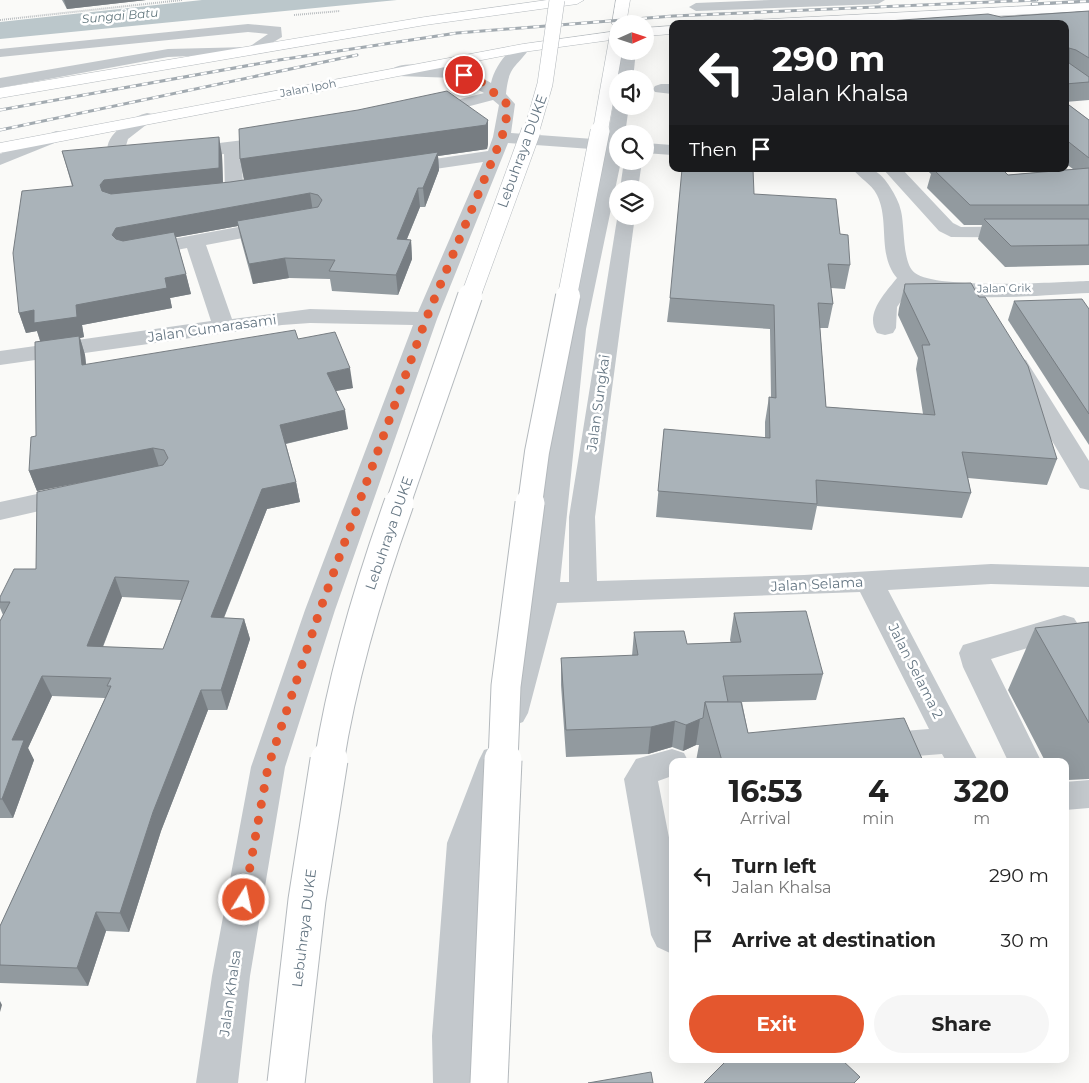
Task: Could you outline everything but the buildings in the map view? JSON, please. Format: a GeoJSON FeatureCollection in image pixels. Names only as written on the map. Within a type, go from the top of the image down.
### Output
{"type":"FeatureCollection","features":[{"type":"Feature","properties":{"kind":"main road","name":"Lebuhraya DUKE"},"geometry":{"type":"LineString","coordinates":[[286,1083],[314,852],[334,728],[354,648],[372,579],[500,211],[537,116],[545,84],[557,0]]}},
{"type":"Feature","properties":{"kind":"main road"},"geometry":{"type":"LineString","coordinates":[[0,93],[250,50],[577,0]]}},
{"type":"Feature","properties":{"kind":"main road"},"geometry":{"type":"LineString","coordinates":[[620,15],[623,0]]}},
{"type":"Feature","properties":{"kind":"main road"},"geometry":{"type":"LineString","coordinates":[[965,0],[966,4],[975,11]]}},
{"type":"Feature","properties":{"kind":"main road"},"geometry":{"type":"LineString","coordinates":[[991,17],[1089,7]]}},
{"type":"Feature","properties":{"kind":"main road"},"geometry":{"type":"LineString","coordinates":[[822,20],[975,11]]}},
{"type":"Feature","properties":{"kind":"main road"},"geometry":{"type":"LineString","coordinates":[[654,32],[669,30]]}},
{"type":"Feature","properties":{"kind":"main road","name":"Jalan Ipoh"},"geometry":{"type":"LineString","coordinates":[[0,148],[147,118],[398,71],[523,48],[609,35]]}},
{"type":"Feature","properties":{"kind":"main road"},"geometry":{"type":"LineString","coordinates":[[489,1083],[506,686],[537,452],[600,138],[614,60]]}},
{"type":"Feature","properties":{"kind":"street"},"geometry":{"type":"LineString","coordinates":[[529,6],[562,0]]}},
{"type":"Feature","properties":{"kind":"street"},"geometry":{"type":"LineString","coordinates":[[696,7],[878,0]]}},
{"type":"Feature","properties":{"kind":"street"},"geometry":{"type":"LineString","coordinates":[[975,11],[991,17]]}},
{"type":"Feature","properties":{"kind":"street"},"geometry":{"type":"LineString","coordinates":[[0,53],[248,28],[276,30],[275,38],[250,50],[168,53],[0,83]]}},
{"type":"Feature","properties":{"kind":"street"},"geometry":{"type":"LineString","coordinates":[[498,94],[499,75],[523,48]]}},
{"type":"Feature","properties":{"kind":"street"},"geometry":{"type":"LineString","coordinates":[[398,71],[450,72],[478,79],[498,94]]}},
{"type":"Feature","properties":{"kind":"street"},"geometry":{"type":"LineString","coordinates":[[413,115],[498,94]]}},
{"type":"Feature","properties":{"kind":"street","name":"Jalan Khalsa"},"geometry":{"type":"LineString","coordinates":[[217,1083],[231,976],[268,767],[320,610],[426,319],[498,146],[507,115],[507,104],[498,94]]}},
{"type":"Feature","properties":{"kind":"street"},"geometry":{"type":"LineString","coordinates":[[147,118],[122,133],[115,144],[116,152],[126,156],[233,147],[291,138]]}},
{"type":"Feature","properties":{"kind":"street"},"geometry":{"type":"LineString","coordinates":[[0,160],[56,136]]}},
{"type":"Feature","properties":{"kind":"street"},"geometry":{"type":"LineString","coordinates":[[388,171],[498,146],[609,150]]}},
{"type":"Feature","properties":{"kind":"street"},"geometry":{"type":"LineString","coordinates":[[233,147],[225,194],[253,190]]}},
{"type":"Feature","properties":{"kind":"street"},"geometry":{"type":"LineString","coordinates":[[654,149],[669,150]]}},
{"type":"Feature","properties":{"kind":"street"},"geometry":{"type":"LineString","coordinates":[[454,1083],[452,1036],[466,843],[507,730],[545,593],[575,329],[617,170]]}},
{"type":"Feature","properties":{"kind":"street"},"geometry":{"type":"LineString","coordinates":[[866,172],[881,184],[891,203],[900,268],[913,281],[886,307],[885,328]]}},
{"type":"Feature","properties":{"kind":"street"},"geometry":{"type":"LineString","coordinates":[[895,172],[946,227],[958,233],[1089,232]]}},
{"type":"Feature","properties":{"kind":"street"},"geometry":{"type":"LineString","coordinates":[[129,253],[294,224]]}},
{"type":"Feature","properties":{"kind":"street","name":"Jalan Sungkai"},"geometry":{"type":"LineString","coordinates":[[583,591],[582,517],[624,225]]}},
{"type":"Feature","properties":{"kind":"street"},"geometry":{"type":"LineString","coordinates":[[196,241],[223,325]]}},
{"type":"Feature","properties":{"kind":"street","name":"Jalan Grik"},"geometry":{"type":"LineString","coordinates":[[913,281],[972,289],[1089,287]]}},
{"type":"Feature","properties":{"kind":"street"},"geometry":{"type":"LineString","coordinates":[[972,289],[987,314]]}},
{"type":"Feature","properties":{"kind":"street","name":"Jalan Cumarasami"},"geometry":{"type":"LineString","coordinates":[[0,358],[223,325],[310,316],[426,319]]}},
{"type":"Feature","properties":{"kind":"street"},"geometry":{"type":"LineString","coordinates":[[1007,348],[1089,482]]}},
{"type":"Feature","properties":{"kind":"street"},"geometry":{"type":"LineString","coordinates":[[0,511],[94,491]]}},
{"type":"Feature","properties":{"kind":"street","name":"Jalan Selama"},"geometry":{"type":"LineString","coordinates":[[545,593],[869,581],[991,574],[1089,576]]}},
{"type":"Feature","properties":{"kind":"street","name":"Jalan Selama 2"},"geometry":{"type":"LineString","coordinates":[[869,581],[956,750]]}},
{"type":"Feature","properties":{"kind":"street"},"geometry":{"type":"LineString","coordinates":[[1023,758],[978,667],[974,653],[1064,626]]}},
{"type":"Feature","properties":{"kind":"street"},"geometry":{"type":"LineString","coordinates":[[853,748],[956,750]]}},
{"type":"Feature","properties":{"kind":"street"},"geometry":{"type":"LineString","coordinates":[[669,766],[648,769],[641,779],[669,930]]}},
{"type":"Feature","properties":{"kind":"street"},"geometry":{"type":"LineString","coordinates":[[1069,796],[1089,794]]}},
{"type":"Feature","properties":{"kind":"path"},"geometry":{"type":"LineString","coordinates":[[0,20],[182,0]]}},
{"type":"Feature","properties":{"kind":"water","name":"Sungai Batu"},"geometry":{"type":"Polygon","coordinates":[[[202,0],[397,0],[0,39],[0,22],[202,0]]]}},
{"type":"Feature","properties":{"kind":"railway"},"geometry":{"type":"LineString","coordinates":[[0,110],[279,60],[457,33],[673,16],[1037,0]]}},
{"type":"Feature","properties":{"kind":"railway"},"geometry":{"type":"LineString","coordinates":[[1032,4],[1089,1]]}},
{"type":"Feature","properties":{"kind":"railway"},"geometry":{"type":"LineString","coordinates":[[0,130],[357,55]]}},
{"type":"Feature","properties":{"kind":"route"},"geometry":{"type":"LineString","coordinates":[[244,900],[268,767],[320,610],[426,319],[502,137],[507,115],[507,104],[498,94],[478,79],[464,75]]}}]}
